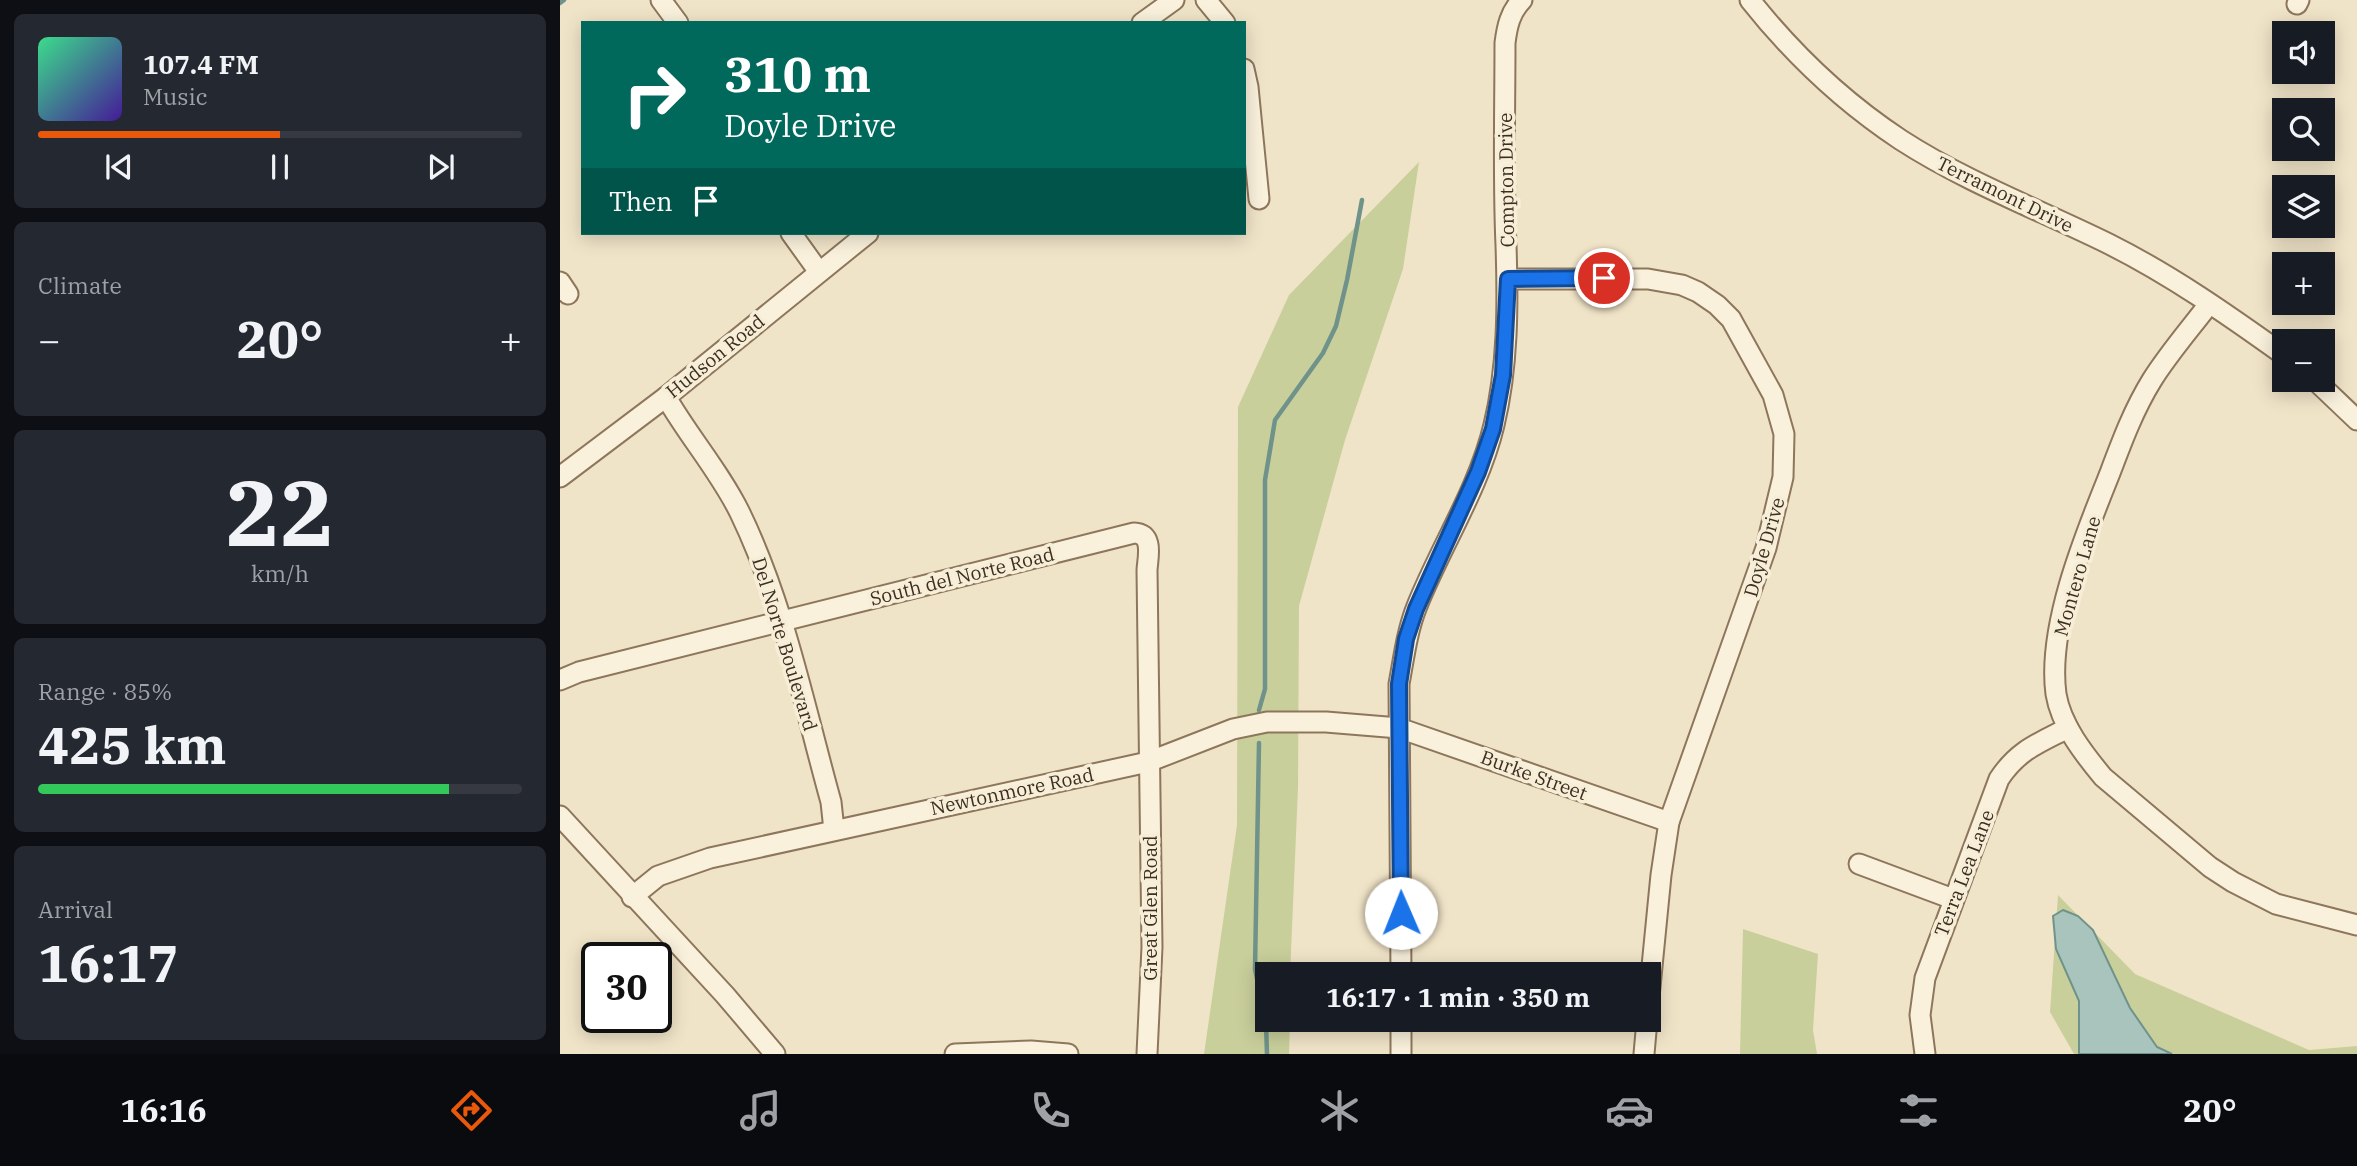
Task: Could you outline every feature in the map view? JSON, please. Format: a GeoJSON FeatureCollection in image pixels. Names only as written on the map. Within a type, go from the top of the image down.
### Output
{"type":"FeatureCollection","features":[{"type":"Feature","properties":{"kind":"street"},"geometry":{"type":"LineString","coordinates":[[661,0],[677,21]]}},
{"type":"Feature","properties":{"kind":"street"},"geometry":{"type":"LineString","coordinates":[[1145,21],[1174,0]]}},
{"type":"Feature","properties":{"kind":"street"},"geometry":{"type":"LineString","coordinates":[[1206,0],[1223,21]]}},
{"type":"Feature","properties":{"kind":"street","name":"Compton Drive"},"geometry":{"type":"LineString","coordinates":[[1401,962],[1399,684],[1406,639],[1420,599],[1478,472],[1493,429],[1503,375],[1508,279],[1505,43],[1508,22],[1522,0]]}},
{"type":"Feature","properties":{"kind":"street","name":"Terramont Drive"},"geometry":{"type":"LineString","coordinates":[[1750,0],[1818,72],[1867,115],[1901,140],[1973,180],[2111,245],[2209,303],[2272,347]]}},
{"type":"Feature","properties":{"kind":"street"},"geometry":{"type":"LineString","coordinates":[[1246,78],[1259,199]]}},
{"type":"Feature","properties":{"kind":"street"},"geometry":{"type":"LineString","coordinates":[[792,235],[820,272]]}},
{"type":"Feature","properties":{"kind":"street","name":"Hudson Road"},"geometry":{"type":"LineString","coordinates":[[560,477],[666,397],[866,235]]}},
{"type":"Feature","properties":{"kind":"street","name":"Doyle Drive"},"geometry":{"type":"LineString","coordinates":[[1508,279],[1648,279],[1682,285],[1698,292],[1717,304],[1731,319],[1758,364],[1780,416],[1785,453],[1774,522],[1742,620],[1669,822],[1652,962]]}},
{"type":"Feature","properties":{"kind":"street","name":"Montero Lane"},"geometry":{"type":"LineString","coordinates":[[2209,303],[2151,381],[2133,415],[2072,580],[2062,615],[2056,652],[2056,695],[2068,728],[2089,761],[2119,792],[2233,882],[2276,904],[2357,925]]}},
{"type":"Feature","properties":{"kind":"street"},"geometry":{"type":"LineString","coordinates":[[2328,392],[2357,420]]}},
{"type":"Feature","properties":{"kind":"street","name":"Del Norte Boulevard"},"geometry":{"type":"LineString","coordinates":[[666,397],[677,418],[740,512],[764,568],[831,802],[834,830]]}},
{"type":"Feature","properties":{"kind":"street","name":"South del Norte Road"},"geometry":{"type":"LineString","coordinates":[[560,680],[579,672],[781,620],[1141,533],[1146,538],[1149,550],[1148,762]]}},
{"type":"Feature","properties":{"kind":"street","name":"Newtonmore Road"},"geometry":{"type":"LineString","coordinates":[[632,897],[658,876],[677,868],[742,850],[1148,762],[1189,744],[1250,724],[1326,722],[1399,728]]}},
{"type":"Feature","properties":{"kind":"street","name":"Burke Street"},"geometry":{"type":"LineString","coordinates":[[1399,728],[1669,822]]}},
{"type":"Feature","properties":{"kind":"street","name":"Terra Lea Lane"},"geometry":{"type":"LineString","coordinates":[[1925,1054],[1921,1024],[1923,991],[1931,961],[2000,779],[2009,764],[2029,747],[2068,728]]}},
{"type":"Feature","properties":{"kind":"street","name":"Great Glen Road"},"geometry":{"type":"LineString","coordinates":[[1147,1054],[1152,947],[1148,762]]}},
{"type":"Feature","properties":{"kind":"street"},"geometry":{"type":"LineString","coordinates":[[560,816],[725,995],[775,1054]]}},
{"type":"Feature","properties":{"kind":"street"},"geometry":{"type":"LineString","coordinates":[[1859,864],[1953,899]]}},
{"type":"Feature","properties":{"kind":"street"},"geometry":{"type":"LineString","coordinates":[[1401,1032],[1401,1054]]}},
{"type":"Feature","properties":{"kind":"street"},"geometry":{"type":"LineString","coordinates":[[1644,1054],[1646,1032]]}},
{"type":"Feature","properties":{"kind":"street"},"geometry":{"type":"LineString","coordinates":[[955,1054],[1008,1051],[1068,1054]]}},
{"type":"Feature","properties":{"kind":"green space"},"geometry":{"type":"Polygon","coordinates":[[[1419,162],[1403,269],[1345,440],[1299,606],[1298,788],[1291,962],[1255,962],[1255,1032],[1290,1032],[1289,1054],[1204,1054],[1237,825],[1238,407],[1289,295],[1419,162]]]}},
{"type":"Feature","properties":{"kind":"green space"},"geometry":{"type":"Polygon","coordinates":[[[2058,895],[2135,974],[2309,1050],[2357,1046],[2357,1054],[2074,1054],[2050,1012],[2058,895]]]}},
{"type":"Feature","properties":{"kind":"green space"},"geometry":{"type":"Polygon","coordinates":[[[1743,929],[1818,954],[1813,1030],[1817,1054],[1740,1054],[1743,929]]]}},
{"type":"Feature","properties":{"kind":"water"},"geometry":{"type":"Polygon","coordinates":[[[2063,910],[2078,916],[2093,930],[2130,1008],[2157,1047],[2172,1054],[2079,1054],[2079,1001],[2056,949],[2053,916],[2063,910]]]}},
{"type":"Feature","properties":{"kind":"waterway"},"geometry":{"type":"LineString","coordinates":[[560,3],[564,0]]}},
{"type":"Feature","properties":{"kind":"waterway"},"geometry":{"type":"LineString","coordinates":[[1259,710],[1265,689],[1265,480],[1275,420],[1323,353],[1336,326],[1362,200]]}},
{"type":"Feature","properties":{"kind":"waterway"},"geometry":{"type":"LineString","coordinates":[[1259,743],[1255,969],[1266,1023],[1267,1054]]}},
{"type":"Feature","properties":{"kind":"route"},"geometry":{"type":"LineString","coordinates":[[1401,913],[1399,684],[1406,639],[1428,579],[1478,472],[1493,429],[1503,375],[1508,279],[1604,278]]}}]}
